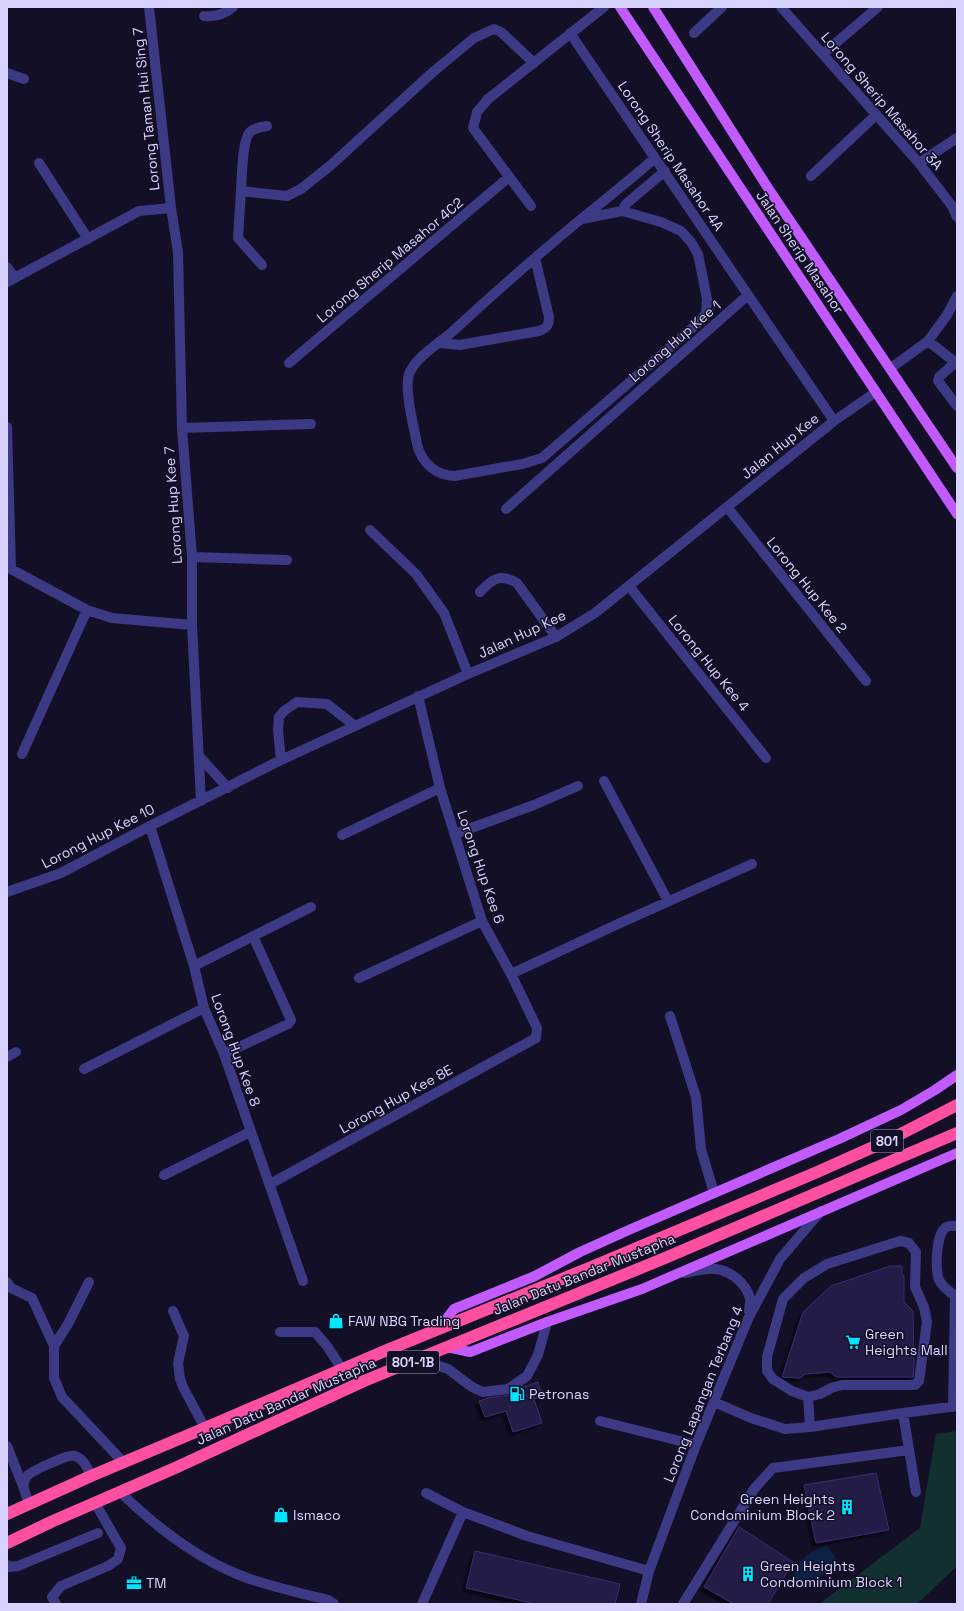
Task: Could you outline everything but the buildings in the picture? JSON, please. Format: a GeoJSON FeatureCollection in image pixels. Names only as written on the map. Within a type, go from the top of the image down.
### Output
{"type":"FeatureCollection","features":[{"type":"Feature","properties":{"kind":"highway","name":"Jalan Datu Bandar Mustapha"},"geometry":{"type":"LineString","coordinates":[[7,1514],[91,1476],[342,1369],[589,1268],[815,1173],[889,1140],[957,1105]]}},
{"type":"Feature","properties":{"kind":"highway","name":"801"},"geometry":{"type":"LineString","coordinates":[[823,1191],[957,1133]]}},
{"type":"Feature","properties":{"kind":"highway","name":"Jalan Datu Bandar Mustapha"},"geometry":{"type":"LineString","coordinates":[[7,1543],[364,1381],[658,1261],[823,1191]]}},
{"type":"Feature","properties":{"kind":"main road","name":"Jalan Sherip Masahor"},"geometry":{"type":"LineString","coordinates":[[620,7],[957,514]]}},
{"type":"Feature","properties":{"kind":"main road","name":"Jalan Sherip Masahor"},"geometry":{"type":"LineString","coordinates":[[653,7],[768,188],[957,468]]}},
{"type":"Feature","properties":{"kind":"main road"},"geometry":{"type":"LineString","coordinates":[[438,1330],[454,1309],[535,1276],[580,1252],[624,1232],[839,1139],[894,1113],[935,1090],[957,1075]]}},
{"type":"Feature","properties":{"kind":"main road"},"geometry":{"type":"LineString","coordinates":[[447,1347],[470,1352],[547,1322],[642,1289],[957,1154]]}},
{"type":"Feature","properties":{"kind":"street","name":"Lorong Taman Hui Sing 7"},"geometry":{"type":"LineString","coordinates":[[149,7],[171,208]]}},
{"type":"Feature","properties":{"kind":"street"},"geometry":{"type":"LineString","coordinates":[[204,16],[210,17],[226,14],[233,7]]}},
{"type":"Feature","properties":{"kind":"street"},"geometry":{"type":"LineString","coordinates":[[531,206],[473,128],[477,112],[484,103],[604,7]]}},
{"type":"Feature","properties":{"kind":"street"},"geometry":{"type":"LineString","coordinates":[[694,33],[722,7]]}},
{"type":"Feature","properties":{"kind":"street","name":"Lorong Sherip Masahor 3A"},"geometry":{"type":"LineString","coordinates":[[781,7],[919,163],[952,206],[957,217]]}},
{"type":"Feature","properties":{"kind":"street"},"geometry":{"type":"LineString","coordinates":[[823,54],[878,7]]}},
{"type":"Feature","properties":{"kind":"street"},"geometry":{"type":"LineString","coordinates":[[241,191],[287,196],[301,189],[474,38],[494,29],[501,32],[534,63]]}},
{"type":"Feature","properties":{"kind":"street","name":"Lorong Sherip Masahor 4A"},"geometry":{"type":"LineString","coordinates":[[570,33],[748,295]]}},
{"type":"Feature","properties":{"kind":"street"},"geometry":{"type":"LineString","coordinates":[[7,73],[24,78]]}},
{"type":"Feature","properties":{"kind":"street"},"geometry":{"type":"LineString","coordinates":[[811,176],[876,115]]}},
{"type":"Feature","properties":{"kind":"street"},"geometry":{"type":"LineString","coordinates":[[262,265],[238,238],[245,143],[249,133],[256,128],[267,126]]}},
{"type":"Feature","properties":{"kind":"street"},"geometry":{"type":"LineString","coordinates":[[919,163],[957,138]]}},
{"type":"Feature","properties":{"kind":"street"},"geometry":{"type":"LineString","coordinates":[[582,219],[622,211],[661,222],[681,231],[691,242],[698,254],[707,299],[706,313],[698,323],[542,458],[522,464],[455,476],[449,476],[434,470],[424,462],[419,450],[412,419],[408,388],[409,374],[422,357],[440,343],[535,258],[655,158]]}},
{"type":"Feature","properties":{"kind":"street"},"geometry":{"type":"LineString","coordinates":[[39,163],[88,239]]}},
{"type":"Feature","properties":{"kind":"street"},"geometry":{"type":"LineString","coordinates":[[622,211],[626,204],[665,171]]}},
{"type":"Feature","properties":{"kind":"street","name":"Lorong Sherip Masahor 4C2"},"geometry":{"type":"LineString","coordinates":[[289,363],[509,177]]}},
{"type":"Feature","properties":{"kind":"street"},"geometry":{"type":"LineString","coordinates":[[7,267],[11,280],[139,211],[171,208]]}},
{"type":"Feature","properties":{"kind":"street","name":"Lorong Hup Kee 7"},"geometry":{"type":"LineString","coordinates":[[171,208],[178,252],[182,428],[192,557],[192,625],[201,801]]}},
{"type":"Feature","properties":{"kind":"street"},"geometry":{"type":"LineString","coordinates":[[440,343],[460,345],[539,331],[545,328],[548,324],[548,317],[535,258]]}},
{"type":"Feature","properties":{"kind":"street"},"geometry":{"type":"LineString","coordinates":[[748,295],[834,421]]}},
{"type":"Feature","properties":{"kind":"street","name":"Lorong Hup Kee 1"},"geometry":{"type":"LineString","coordinates":[[506,509],[748,295]]}},
{"type":"Feature","properties":{"kind":"street"},"geometry":{"type":"LineString","coordinates":[[890,368],[928,341],[947,315],[957,296]]}},
{"type":"Feature","properties":{"kind":"street"},"geometry":{"type":"LineString","coordinates":[[928,341],[956,361],[939,377],[938,381],[957,406]]}},
{"type":"Feature","properties":{"kind":"street","name":"Jalan Hup Kee"},"geometry":{"type":"LineString","coordinates":[[201,801],[281,760],[418,696],[556,637],[595,613],[834,421],[876,392]]}},
{"type":"Feature","properties":{"kind":"street"},"geometry":{"type":"LineString","coordinates":[[182,428],[311,424]]}},
{"type":"Feature","properties":{"kind":"street"},"geometry":{"type":"LineString","coordinates":[[7,427],[9,568],[87,610],[112,618],[192,625]]}},
{"type":"Feature","properties":{"kind":"street","name":"Lorong Hup Kee 2"},"geometry":{"type":"LineString","coordinates":[[727,507],[866,681]]}},
{"type":"Feature","properties":{"kind":"street"},"geometry":{"type":"LineString","coordinates":[[370,530],[416,574],[444,613],[468,674]]}},
{"type":"Feature","properties":{"kind":"street"},"geometry":{"type":"LineString","coordinates":[[192,557],[287,560]]}},
{"type":"Feature","properties":{"kind":"street"},"geometry":{"type":"LineString","coordinates":[[480,592],[489,582],[500,577],[510,579],[517,583],[556,637]]}},
{"type":"Feature","properties":{"kind":"street","name":"Lorong Hup Kee 4"},"geometry":{"type":"LineString","coordinates":[[629,586],[766,758]]}},
{"type":"Feature","properties":{"kind":"street"},"geometry":{"type":"LineString","coordinates":[[22,754],[87,610]]}},
{"type":"Feature","properties":{"kind":"street","name":"Lorong Hup Kee 6"},"geometry":{"type":"LineString","coordinates":[[418,696],[440,788],[456,834],[482,921],[511,974],[537,1028],[536,1038]]}},
{"type":"Feature","properties":{"kind":"street"},"geometry":{"type":"LineString","coordinates":[[281,760],[278,730],[279,717],[284,711],[297,702],[327,704],[356,726]]}},
{"type":"Feature","properties":{"kind":"street"},"geometry":{"type":"LineString","coordinates":[[198,756],[228,788]]}},
{"type":"Feature","properties":{"kind":"street"},"geometry":{"type":"LineString","coordinates":[[604,781],[668,901]]}},
{"type":"Feature","properties":{"kind":"street"},"geometry":{"type":"LineString","coordinates":[[456,834],[534,805],[578,786]]}},
{"type":"Feature","properties":{"kind":"street"},"geometry":{"type":"LineString","coordinates":[[342,835],[440,788]]}},
{"type":"Feature","properties":{"kind":"street","name":"Lorong Hup Kee 10"},"geometry":{"type":"LineString","coordinates":[[7,892],[61,873],[201,801]]}},
{"type":"Feature","properties":{"kind":"street","name":"Lorong Hup Kee 8"},"geometry":{"type":"LineString","coordinates":[[150,826],[194,966],[204,1008],[224,1054],[303,1281]]}},
{"type":"Feature","properties":{"kind":"street"},"geometry":{"type":"LineString","coordinates":[[511,974],[668,901],[752,864]]}},
{"type":"Feature","properties":{"kind":"street"},"geometry":{"type":"LineString","coordinates":[[194,966],[311,907]]}},
{"type":"Feature","properties":{"kind":"street"},"geometry":{"type":"LineString","coordinates":[[359,978],[482,921]]}},
{"type":"Feature","properties":{"kind":"street"},"geometry":{"type":"LineString","coordinates":[[224,1054],[288,1024],[291,1020],[253,936]]}},
{"type":"Feature","properties":{"kind":"street"},"geometry":{"type":"LineString","coordinates":[[84,1069],[204,1008]]}},
{"type":"Feature","properties":{"kind":"street"},"geometry":{"type":"LineString","coordinates":[[670,1016],[696,1096],[701,1149],[714,1193]]}},
{"type":"Feature","properties":{"kind":"street","name":"Lorong Hup Kee 8E"},"geometry":{"type":"LineString","coordinates":[[270,1184],[536,1038]]}},
{"type":"Feature","properties":{"kind":"street"},"geometry":{"type":"LineString","coordinates":[[164,1175],[250,1132]]}},
{"type":"Feature","properties":{"kind":"street","name":"Lorong Lapangan Terbang 4"},"geometry":{"type":"LineString","coordinates":[[641,1604],[649,1571],[696,1445],[748,1319],[780,1259],[822,1211]]}},
{"type":"Feature","properties":{"kind":"street"},"geometry":{"type":"LineString","coordinates":[[714,1402],[770,1425],[785,1429],[810,1427],[955,1407],[956,1297],[942,1284],[940,1280],[938,1273],[938,1240],[944,1229],[949,1226],[957,1226]]}},
{"type":"Feature","properties":{"kind":"street"},"geometry":{"type":"LineString","coordinates":[[900,1241],[909,1243],[916,1252],[915,1287],[924,1307],[927,1322],[919,1381],[915,1384],[908,1385],[842,1385],[808,1397],[792,1391],[773,1379],[767,1370],[767,1357],[783,1299],[804,1278],[827,1264],[900,1241]]}},
{"type":"Feature","properties":{"kind":"street"},"geometry":{"type":"LineString","coordinates":[[674,1275],[705,1269],[717,1269],[730,1273],[739,1279],[750,1299],[748,1319]]}},
{"type":"Feature","properties":{"kind":"street"},"geometry":{"type":"LineString","coordinates":[[7,1282],[11,1288],[32,1298],[54,1346],[54,1378],[62,1397],[124,1463]]}},
{"type":"Feature","properties":{"kind":"street"},"geometry":{"type":"LineString","coordinates":[[54,1346],[68,1324],[89,1282]]}},
{"type":"Feature","properties":{"kind":"street"},"geometry":{"type":"LineString","coordinates":[[173,1310],[184,1336],[178,1363],[180,1379],[184,1390],[205,1428]]}},
{"type":"Feature","properties":{"kind":"street"},"geometry":{"type":"LineString","coordinates":[[419,1359],[448,1370],[472,1387],[483,1392],[508,1389],[527,1376],[538,1355],[547,1322]]}},
{"type":"Feature","properties":{"kind":"street"},"geometry":{"type":"LineString","coordinates":[[280,1332],[315,1332],[327,1346],[342,1369]]}},
{"type":"Feature","properties":{"kind":"street"},"geometry":{"type":"LineString","coordinates":[[808,1397],[810,1427]]}},
{"type":"Feature","properties":{"kind":"street"},"geometry":{"type":"LineString","coordinates":[[903,1413],[916,1492]]}},
{"type":"Feature","properties":{"kind":"street"},"geometry":{"type":"LineString","coordinates":[[600,1421],[696,1445]]}},
{"type":"Feature","properties":{"kind":"street"},"geometry":{"type":"LineString","coordinates":[[7,1446],[29,1504]]}},
{"type":"Feature","properties":{"kind":"street"},"geometry":{"type":"LineString","coordinates":[[683,1604],[754,1489],[773,1468],[909,1450]]}},
{"type":"Feature","properties":{"kind":"street"},"geometry":{"type":"LineString","coordinates":[[23,1486],[26,1477],[33,1471],[69,1456],[76,1456],[85,1464],[91,1476]]}},
{"type":"Feature","properties":{"kind":"street"},"geometry":{"type":"LineString","coordinates":[[120,1492],[147,1518],[209,1561],[238,1574],[328,1600],[334,1604]]}},
{"type":"Feature","properties":{"kind":"street"},"geometry":{"type":"LineString","coordinates":[[426,1493],[463,1512],[527,1536],[649,1571]]}},
{"type":"Feature","properties":{"kind":"street"},"geometry":{"type":"LineString","coordinates":[[56,1604],[52,1597],[61,1586],[108,1566],[118,1559],[121,1548],[96,1503]]}},
{"type":"Feature","properties":{"kind":"street"},"geometry":{"type":"LineString","coordinates":[[422,1604],[463,1512]]}},
{"type":"Feature","properties":{"kind":"street"},"geometry":{"type":"LineString","coordinates":[[7,1565],[10,1567],[18,1566],[98,1533]]}},
{"type":"Feature","properties":{"kind":"green space"},"geometry":{"type":"Polygon","coordinates":[[[957,1431],[957,1566],[917,1604],[819,1604],[920,1528],[936,1434],[957,1431]]]}},
{"type":"Feature","properties":{"kind":"water"},"geometry":{"type":"Polygon","coordinates":[[[827,1546],[838,1561],[804,1589],[792,1571],[808,1555],[817,1549],[827,1546]]]}},
{"type":"Feature","properties":{"kind":"place","name":"FAW NBG Trading"},"geometry":{"type":"Point","coordinates":[336,1321]}},
{"type":"Feature","properties":{"kind":"place","name":"Green Heights Mall"},"geometry":{"type":"Point","coordinates":[853,1342]}},
{"type":"Feature","properties":{"kind":"place","name":"Petronas"},"geometry":{"type":"Point","coordinates":[517,1394]}},
{"type":"Feature","properties":{"kind":"place","name":"Green Heights Condominium Block 2"},"geometry":{"type":"Point","coordinates":[847,1507]}},
{"type":"Feature","properties":{"kind":"place","name":"Ismaco"},"geometry":{"type":"Point","coordinates":[281,1515]}},
{"type":"Feature","properties":{"kind":"place","name":"Green Heights Condominium Block 1"},"geometry":{"type":"Point","coordinates":[748,1574]}},
{"type":"Feature","properties":{"kind":"place","name":"TM"},"geometry":{"type":"Point","coordinates":[134,1583]}}]}
